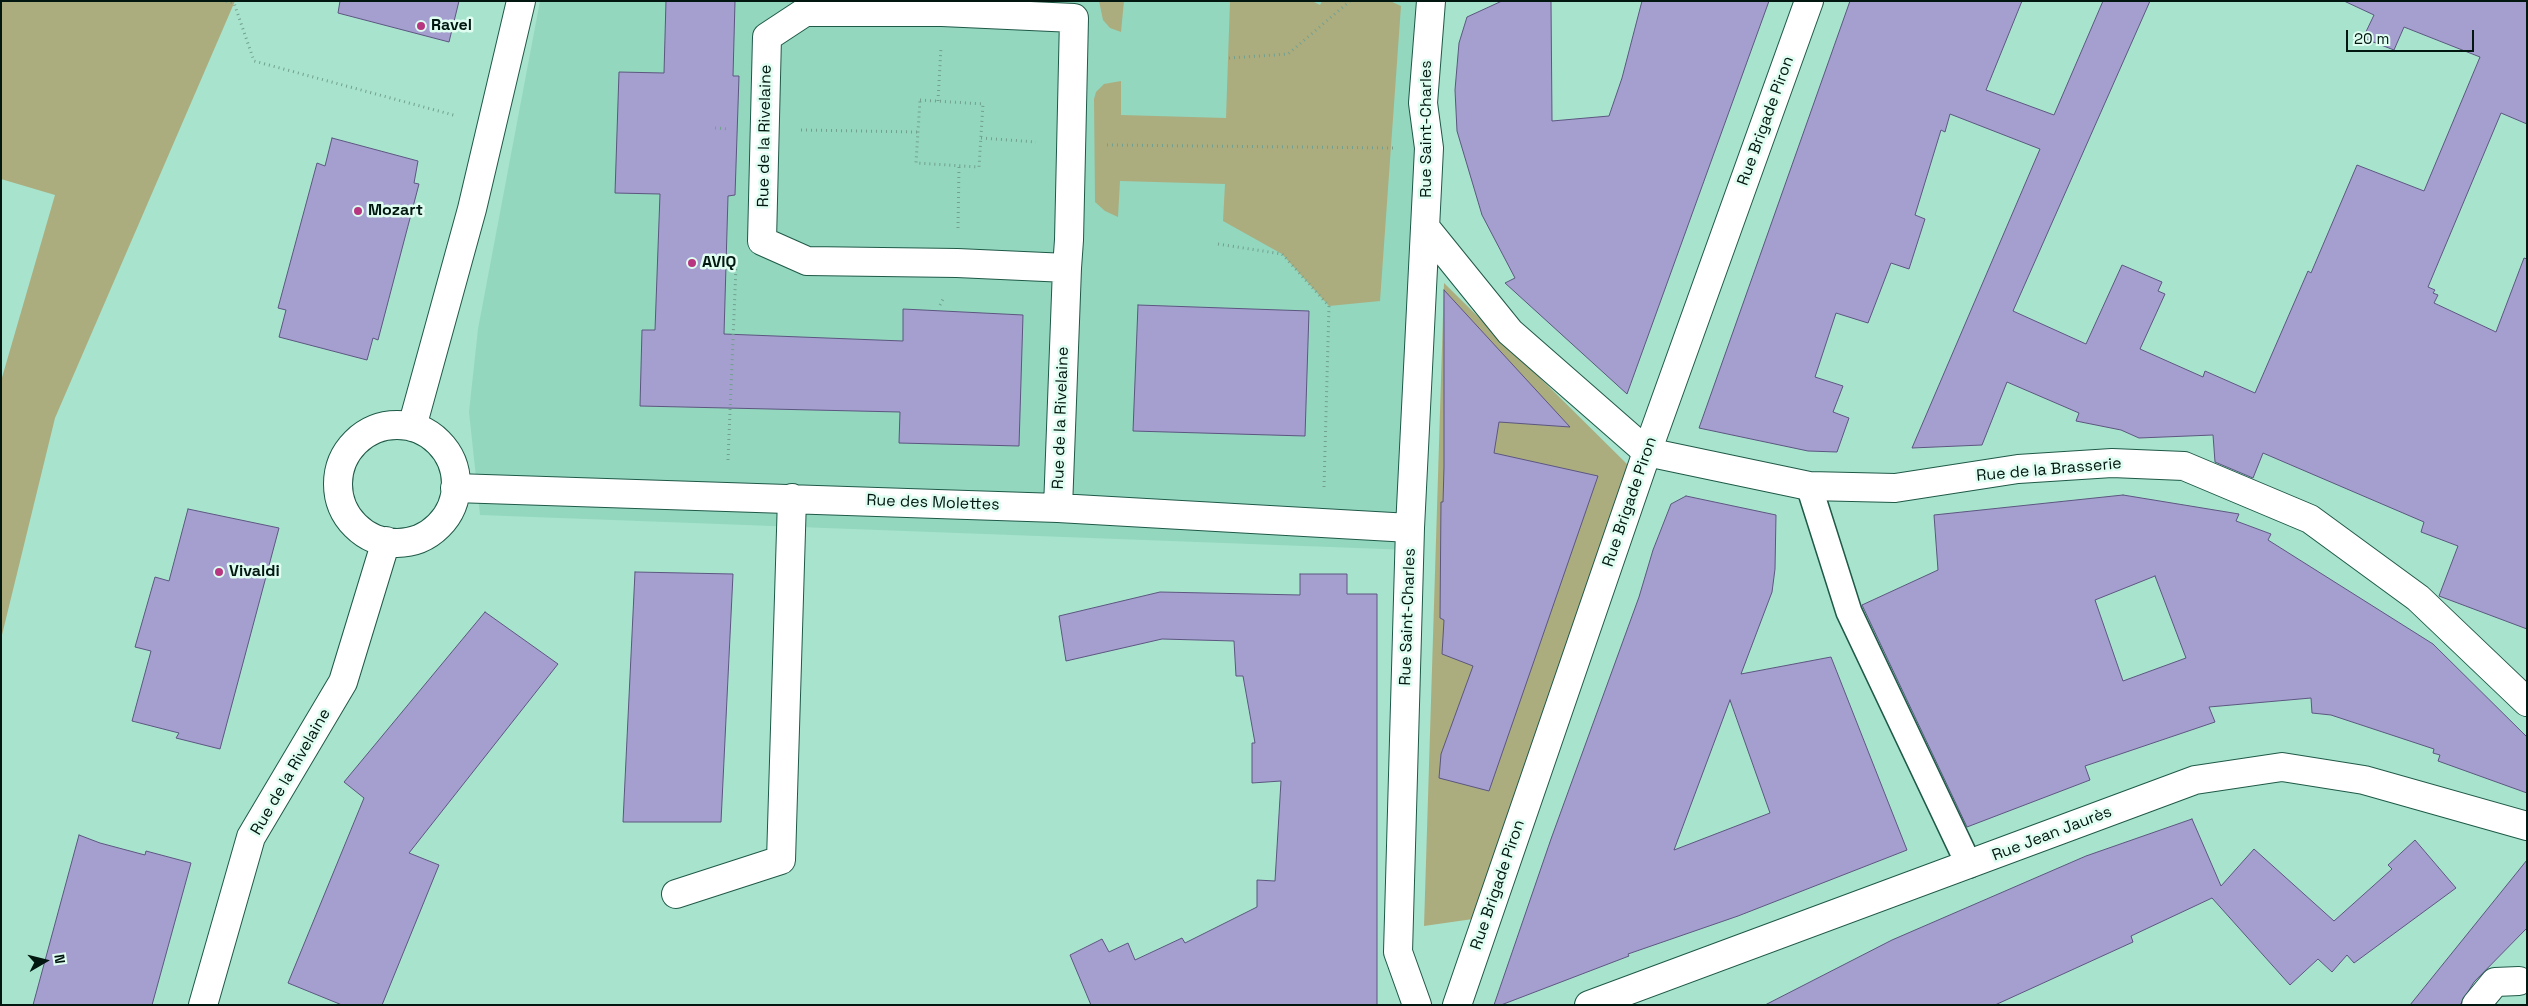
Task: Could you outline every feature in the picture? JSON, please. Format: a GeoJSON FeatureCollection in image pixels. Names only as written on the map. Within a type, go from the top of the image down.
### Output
{"type":"FeatureCollection","features":[{"type":"Feature","properties":{"kind":"street"},"geometry":{"type":"LineString","coordinates":[[412,427],[493,125],[521,1]]}},
{"type":"Feature","properties":{"kind":"street","name":"Rue Saint-Charles"},"geometry":{"type":"LineString","coordinates":[[1417,1005],[1398,952],[1410,528],[1429,148],[1424,103],[1431,1]]}},
{"type":"Feature","properties":{"kind":"street","name":"Rue Brigade Piron"},"geometry":{"type":"LineString","coordinates":[[1457,1005],[1648,452],[1809,1]]}},
{"type":"Feature","properties":{"kind":"street","name":"Rue de la Rivelaine"},"geometry":{"type":"LineString","coordinates":[[1058,508],[1068,268],[1075,9],[942,12],[805,12],[767,36],[762,241],[807,261],[958,263],[1068,268]]}},
{"type":"Feature","properties":{"kind":"street"},"geometry":{"type":"LineString","coordinates":[[1425,227],[1510,332],[1648,452]]}},
{"type":"Feature","properties":{"kind":"street"},"geometry":{"type":"LineString","coordinates":[[386,426],[412,427],[423,431],[438,442],[450,458],[456,476],[455,496],[447,515],[434,530],[417,540],[397,544],[377,540],[360,531],[347,516],[339,498],[337,479],[342,460],[352,444],[367,432],[386,426]]}},
{"type":"Feature","properties":{"kind":"street","name":"Rue de la Brasserie"},"geometry":{"type":"LineString","coordinates":[[1648,452],[1809,486],[1895,488],[2018,469],[2112,463],[2184,466],[2310,519],[2418,598],[2527,702]]}},
{"type":"Feature","properties":{"kind":"street","name":"Rue des Molettes"},"geometry":{"type":"LineString","coordinates":[[455,488],[1058,508],[1410,528]]}},
{"type":"Feature","properties":{"kind":"street"},"geometry":{"type":"LineString","coordinates":[[676,894],[781,860],[792,498]]}},
{"type":"Feature","properties":{"kind":"street","name":"Rue de la Rivelaine"},"geometry":{"type":"LineString","coordinates":[[203,1005],[251,837],[343,682],[386,542]]}},
{"type":"Feature","properties":{"kind":"street","name":"Rue Jean Jaurès"},"geometry":{"type":"LineString","coordinates":[[1589,1005],[2195,780],[2282,767],[2364,780],[2527,826]]}},
{"type":"Feature","properties":{"kind":"street"},"geometry":{"type":"LineString","coordinates":[[2476,1005],[2495,982],[2524,979]]}},
{"type":"Feature","properties":{"kind":"lane"},"geometry":{"type":"LineString","coordinates":[[1809,486],[1848,612],[1969,865]]}},
{"type":"Feature","properties":{"kind":"path"},"geometry":{"type":"LineString","coordinates":[[226,1],[234,3],[254,61],[493,125]]}},
{"type":"Feature","properties":{"kind":"path"},"geometry":{"type":"LineString","coordinates":[[1229,58],[1288,54],[1350,1]]}},
{"type":"Feature","properties":{"kind":"path"},"geometry":{"type":"LineString","coordinates":[[938,102],[942,12]]}},
{"type":"Feature","properties":{"kind":"path"},"geometry":{"type":"LineString","coordinates":[[920,100],[938,102],[983,104],[979,167],[916,163],[920,100]]}},
{"type":"Feature","properties":{"kind":"path"},"geometry":{"type":"LineString","coordinates":[[715,128],[918,132]]}},
{"type":"Feature","properties":{"kind":"path"},"geometry":{"type":"LineString","coordinates":[[981,138],[1070,145],[1429,148]]}},
{"type":"Feature","properties":{"kind":"path"},"geometry":{"type":"LineString","coordinates":[[1218,244],[1282,254],[1329,306],[1322,522]]}},
{"type":"Feature","properties":{"kind":"shaded area"},"geometry":{"type":"Polygon","coordinates":[[[1,1],[235,1],[55,418],[1,639],[1,381],[55,195],[1,179],[1,1]]]}},
{"type":"Feature","properties":{"kind":"shaded area"},"geometry":{"type":"Polygon","coordinates":[[[540,1],[1440,1],[1410,550],[480,515],[469,412],[478,329],[540,1]]]}},
{"type":"Feature","properties":{"kind":"shaded area"},"geometry":{"type":"Polygon","coordinates":[[[1099,1],[1124,1],[1121,32],[1110,28],[1103,20],[1099,1]]]}},
{"type":"Feature","properties":{"kind":"shaded area"},"geometry":{"type":"Polygon","coordinates":[[[1230,1],[1312,1],[1320,5],[1322,1],[1390,1],[1401,6],[1380,301],[1329,306],[1282,254],[1223,221],[1225,184],[1120,181],[1118,217],[1105,211],[1095,202],[1094,99],[1096,92],[1104,84],[1121,81],[1121,115],[1226,118],[1230,1]]]}},
{"type":"Feature","properties":{"kind":"shaded area"},"geometry":{"type":"Polygon","coordinates":[[[1444,283],[1630,467],[1487,917],[1424,926],[1444,283]]]}},
{"type":"Feature","properties":{"kind":"building","name":"Ravel"},"geometry":{"type":"Polygon","coordinates":[[[340,1],[459,1],[449,42],[338,13],[340,1]]]}},
{"type":"Feature","properties":{"kind":"building"},"geometry":{"type":"Polygon","coordinates":[[[666,1],[735,1],[733,76],[739,76],[735,195],[728,196],[724,334],[903,341],[903,309],[1023,315],[1019,446],[899,443],[900,412],[640,406],[642,330],[655,330],[660,194],[615,193],[619,72],[664,73],[666,1]]]}},
{"type":"Feature","properties":{"kind":"building"},"geometry":{"type":"Polygon","coordinates":[[[1502,1],[1551,1],[1552,121],[1609,116],[1622,78],[1642,1],[1769,1],[1627,394],[1505,283],[1515,278],[1482,215],[1457,131],[1455,90],[1459,43],[1467,17],[1502,1]]]}},
{"type":"Feature","properties":{"kind":"building"},"geometry":{"type":"Polygon","coordinates":[[[1850,1],[2022,1],[1986,90],[2054,115],[2103,1],[2150,1],[2013,311],[2086,344],[2122,265],[2162,282],[2158,291],[2165,294],[2140,349],[2203,377],[2205,371],[2255,393],[2308,271],[2311,273],[2357,165],[2424,191],[2480,57],[2404,27],[2394,50],[2363,38],[2374,15],[2344,1],[2527,1],[2527,124],[2501,113],[2428,287],[2435,290],[2433,293],[2438,295],[2434,303],[2496,332],[2524,258],[2527,259],[2527,629],[2439,596],[2458,546],[2421,532],[2424,522],[2263,453],[2253,478],[2215,462],[2213,435],[2139,438],[2121,430],[2076,421],[2079,413],[2007,382],[1982,445],[1912,448],[2040,149],[1950,114],[1945,132],[1941,130],[1915,215],[1925,219],[1909,269],[1891,263],[1868,323],[1836,313],[1815,377],[1843,386],[1833,412],[1849,418],[1837,452],[1808,451],[1699,428],[1850,1]]]}},
{"type":"Feature","properties":{"kind":"building"},"geometry":{"type":"Polygon","coordinates":[[[332,138],[418,161],[414,183],[419,184],[378,340],[373,338],[367,360],[279,337],[286,310],[278,308],[317,163],[325,166],[332,138]]]}},
{"type":"Feature","properties":{"kind":"building"},"geometry":{"type":"Polygon","coordinates":[[[1444,290],[1570,427],[1499,422],[1494,453],[1598,476],[1489,791],[1439,778],[1441,754],[1473,666],[1442,654],[1444,620],[1440,618],[1441,502],[1443,502],[1444,467],[1444,290]]]}},
{"type":"Feature","properties":{"kind":"building"},"geometry":{"type":"Polygon","coordinates":[[[1138,305],[1309,311],[1305,436],[1133,431],[1138,305]]]}},
{"type":"Feature","properties":{"kind":"building"},"geometry":{"type":"Polygon","coordinates":[[[2123,495],[2239,514],[2236,521],[2271,534],[2268,540],[2433,644],[2527,737],[2527,793],[2438,761],[2440,755],[2433,753],[2434,749],[2331,715],[2312,713],[2311,698],[2209,707],[2215,722],[2085,766],[2090,780],[1967,827],[1862,605],[1938,570],[1934,515],[2123,495]],[[2155,576],[2095,600],[2123,681],[2186,658],[2155,576]]]}},
{"type":"Feature","properties":{"kind":"building"},"geometry":{"type":"Polygon","coordinates":[[[1686,496],[1776,515],[1775,569],[1772,592],[1741,674],[1831,657],[1907,850],[1738,916],[1628,954],[1629,956],[1501,1005],[1494,1005],[1551,839],[1639,597],[1653,550],[1671,504],[1686,496]],[[1730,700],[1674,850],[1770,813],[1730,700]]]}},
{"type":"Feature","properties":{"kind":"building"},"geometry":{"type":"Polygon","coordinates":[[[188,509],[279,528],[220,749],[176,738],[179,733],[132,721],[151,651],[135,647],[155,577],[169,581],[188,509]]]}},
{"type":"Feature","properties":{"kind":"building"},"geometry":{"type":"Polygon","coordinates":[[[635,572],[733,574],[721,822],[623,822],[635,572]]]}},
{"type":"Feature","properties":{"kind":"building"},"geometry":{"type":"Polygon","coordinates":[[[1300,574],[1347,574],[1347,594],[1377,594],[1377,1005],[1091,1005],[1070,955],[1102,939],[1109,952],[1128,943],[1135,960],[1182,938],[1185,943],[1257,907],[1257,880],[1275,881],[1281,781],[1252,783],[1252,743],[1255,743],[1243,676],[1236,676],[1234,641],[1162,639],[1066,661],[1059,616],[1160,592],[1300,595],[1300,574]]]}},
{"type":"Feature","properties":{"kind":"building"},"geometry":{"type":"Polygon","coordinates":[[[485,612],[558,664],[409,853],[439,865],[382,1005],[342,1005],[288,983],[364,798],[344,782],[485,612]]]}},
{"type":"Feature","properties":{"kind":"building"},"geometry":{"type":"Polygon","coordinates":[[[2192,819],[2221,886],[2254,849],[2334,921],[2392,869],[2388,865],[2415,840],[2456,888],[2354,963],[2347,955],[2332,972],[2318,959],[2290,985],[2212,898],[2131,936],[2133,942],[1995,1005],[1765,1005],[1892,940],[2086,856],[2192,819]]]}},
{"type":"Feature","properties":{"kind":"building"},"geometry":{"type":"Polygon","coordinates":[[[79,835],[100,843],[145,855],[146,851],[191,863],[152,1005],[33,1005],[79,835]]]}},
{"type":"Feature","properties":{"kind":"building"},"geometry":{"type":"Polygon","coordinates":[[[2527,860],[2527,928],[2474,982],[2460,1005],[2410,1005],[2527,860]]]}},
{"type":"Feature","properties":{"kind":"place","name":"Ravel"},"geometry":{"type":"Point","coordinates":[421,26]}},
{"type":"Feature","properties":{"kind":"place","name":"Mozart"},"geometry":{"type":"Point","coordinates":[358,211]}},
{"type":"Feature","properties":{"kind":"place","name":"AVIQ"},"geometry":{"type":"Point","coordinates":[692,263]}},
{"type":"Feature","properties":{"kind":"place","name":"Vivaldi"},"geometry":{"type":"Point","coordinates":[219,572]}}]}
